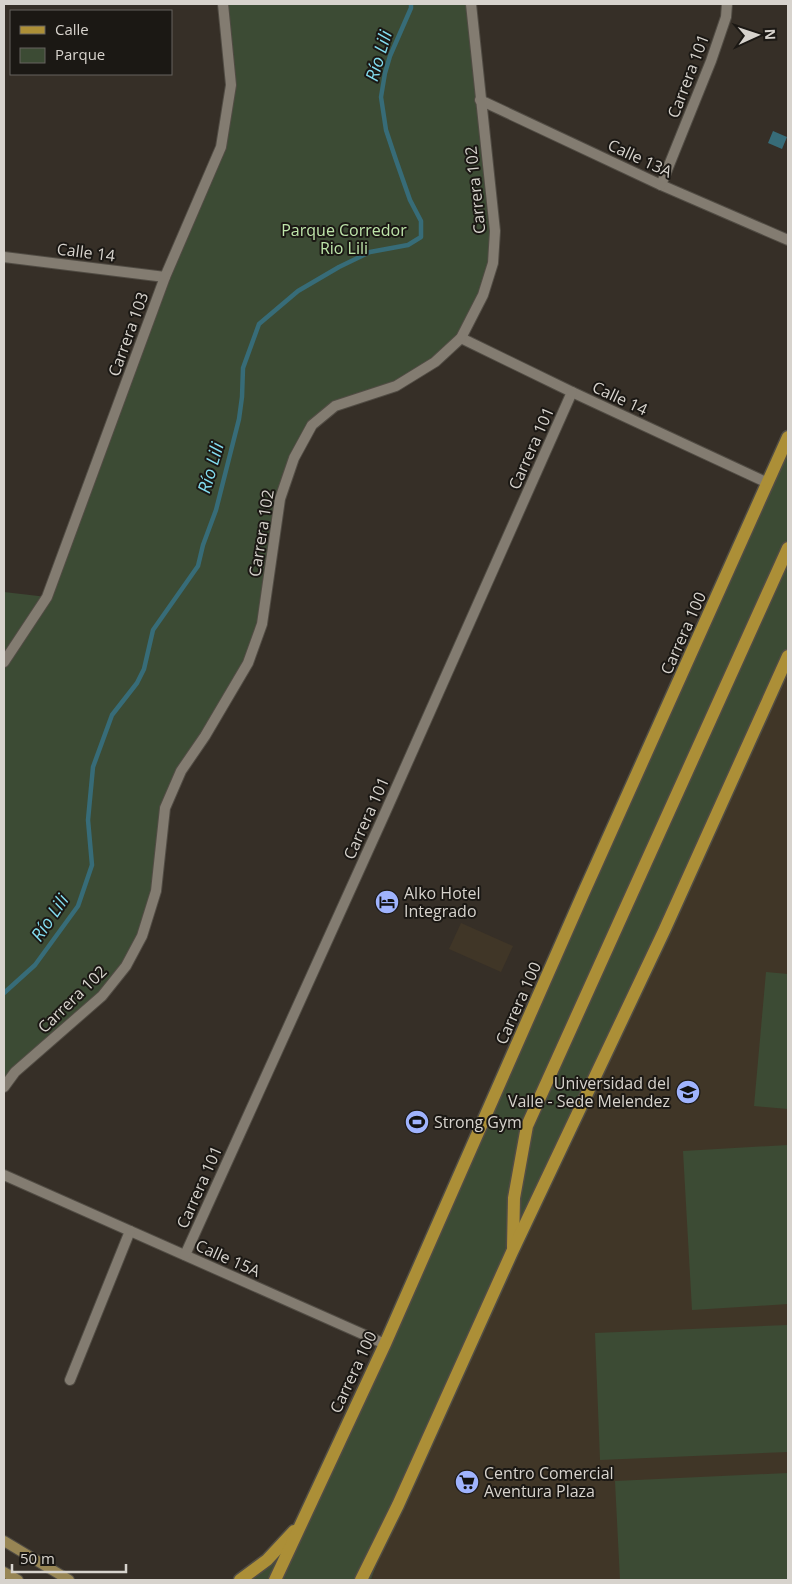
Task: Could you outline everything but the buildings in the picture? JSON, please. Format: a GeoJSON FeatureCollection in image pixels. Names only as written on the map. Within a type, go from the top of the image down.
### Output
{"type":"FeatureCollection","features":[{"type":"Feature","properties":{"kind":"main road","name":"Carrera 100"},"geometry":{"type":"LineString","coordinates":[[274,1580],[385,1344],[567,930],[788,437]]}},
{"type":"Feature","properties":{"kind":"main road"},"geometry":{"type":"LineString","coordinates":[[512,1252],[514,1198],[527,1126],[788,548]]}},
{"type":"Feature","properties":{"kind":"main road"},"geometry":{"type":"LineString","coordinates":[[361,1580],[398,1505],[512,1252],[664,931],[788,656]]}},
{"type":"Feature","properties":{"kind":"main road"},"geometry":{"type":"LineString","coordinates":[[371,1580],[398,1505]]}},
{"type":"Feature","properties":{"kind":"main road"},"geometry":{"type":"LineString","coordinates":[[240,1580],[267,1560],[302,1522]]}},
{"type":"Feature","properties":{"kind":"main road"},"geometry":{"type":"LineString","coordinates":[[4,1541],[69,1580]]}},
{"type":"Feature","properties":{"kind":"main road"},"geometry":{"type":"LineString","coordinates":[[4,1572],[18,1580]]}},
{"type":"Feature","properties":{"kind":"street","name":"Carrera 103"},"geometry":{"type":"LineString","coordinates":[[4,662],[47,597],[165,277],[221,147],[231,85],[223,4]]}},
{"type":"Feature","properties":{"kind":"street","name":"Carrera 102"},"geometry":{"type":"LineString","coordinates":[[4,1087],[15,1072],[102,996],[126,966],[142,936],[156,891],[165,808],[181,772],[205,736],[248,663],[262,624],[280,499],[294,458],[312,425],[334,406],[396,386],[435,362],[461,338],[483,295],[494,263],[495,231],[471,4]]}},
{"type":"Feature","properties":{"kind":"street","name":"Carrera 101"},"geometry":{"type":"LineString","coordinates":[[661,185],[711,61],[726,17],[727,4]]}},
{"type":"Feature","properties":{"kind":"street","name":"Calle 13A"},"geometry":{"type":"LineString","coordinates":[[480,100],[661,185],[788,240]]}},
{"type":"Feature","properties":{"kind":"street","name":"Calle 14"},"geometry":{"type":"LineString","coordinates":[[4,257],[165,277]]}},
{"type":"Feature","properties":{"kind":"street","name":"Calle 14"},"geometry":{"type":"LineString","coordinates":[[461,338],[768,483]]}},
{"type":"Feature","properties":{"kind":"street","name":"Carrera 101"},"geometry":{"type":"LineString","coordinates":[[185,1255],[389,804],[572,392]]}},
{"type":"Feature","properties":{"kind":"street","name":"Calle 15A"},"geometry":{"type":"LineString","coordinates":[[4,1175],[385,1344]]}},
{"type":"Feature","properties":{"kind":"street"},"geometry":{"type":"LineString","coordinates":[[70,1380],[130,1231]]}},
{"type":"Feature","properties":{"kind":"shaded area","name":"Universidad del Valle - Sede Melendez"},"geometry":{"type":"Polygon","coordinates":[[[788,656],[788,1580],[371,1580],[398,1505],[788,656]]]}},
{"type":"Feature","properties":{"kind":"shaded area"},"geometry":{"type":"Polygon","coordinates":[[[461,923],[513,946],[501,972],[449,949],[461,923]]]}},
{"type":"Feature","properties":{"kind":"green space","name":"Parque Corredor Rio Lili"},"geometry":{"type":"Polygon","coordinates":[[[223,4],[471,4],[493,263],[461,338],[396,386],[335,406],[312,425],[280,499],[262,624],[248,663],[165,808],[156,891],[126,966],[4,1087],[4,662],[8,653],[4,653],[4,592],[47,597],[165,277],[221,147],[231,85],[223,4]]]}},
{"type":"Feature","properties":{"kind":"green space"},"geometry":{"type":"Polygon","coordinates":[[[788,437],[788,656],[398,1505],[371,1580],[240,1580],[302,1522],[788,437]]]}},
{"type":"Feature","properties":{"kind":"green space"},"geometry":{"type":"Polygon","coordinates":[[[766,972],[788,974],[788,1109],[754,1106],[766,972]]]}},
{"type":"Feature","properties":{"kind":"green space"},"geometry":{"type":"Polygon","coordinates":[[[788,1145],[788,1304],[692,1310],[683,1151],[788,1145]]]}},
{"type":"Feature","properties":{"kind":"green space"},"geometry":{"type":"Polygon","coordinates":[[[788,1325],[788,1452],[600,1460],[595,1333],[788,1325]]]}},
{"type":"Feature","properties":{"kind":"green space"},"geometry":{"type":"Polygon","coordinates":[[[788,1473],[788,1580],[620,1580],[615,1481],[788,1473]]]}},
{"type":"Feature","properties":{"kind":"water"},"geometry":{"type":"Polygon","coordinates":[[[773,131],[787,137],[782,149],[768,143],[773,131]]]}},
{"type":"Feature","properties":{"kind":"waterway","name":"Río Lili"},"geometry":{"type":"LineString","coordinates":[[4,993],[35,965],[78,906],[92,865],[88,820],[93,767],[112,715],[137,683],[144,669],[153,630],[198,566],[203,545],[216,510],[239,419],[243,368],[259,324],[298,291],[339,267],[370,252],[408,245],[421,237],[421,221],[410,200],[386,130],[381,97],[390,56],[411,4]]}},
{"type":"Feature","properties":{"kind":"place","name":"Alko Hotel Integrado"},"geometry":{"type":"Point","coordinates":[387,902]}},
{"type":"Feature","properties":{"kind":"place","name":"Universidad del Valle - Sede Melendez"},"geometry":{"type":"Point","coordinates":[688,1092]}},
{"type":"Feature","properties":{"kind":"place","name":"Strong Gym"},"geometry":{"type":"Point","coordinates":[417,1122]}},
{"type":"Feature","properties":{"kind":"place","name":"Centro Comercial Aventura Plaza"},"geometry":{"type":"Point","coordinates":[467,1482]}}]}
